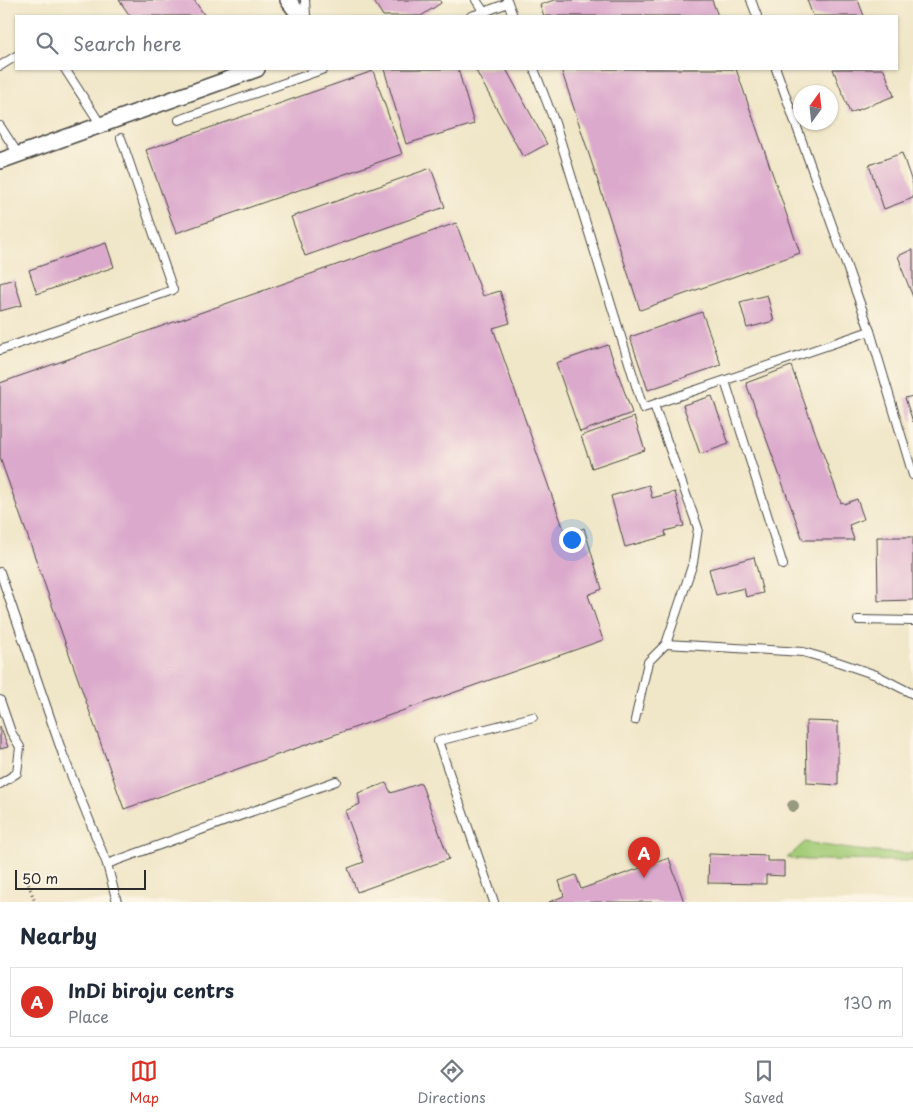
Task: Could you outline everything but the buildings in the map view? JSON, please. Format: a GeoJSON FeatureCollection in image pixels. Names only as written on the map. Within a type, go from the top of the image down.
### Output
{"type":"FeatureCollection","features":[{"type":"Feature","properties":{"kind":"street"},"geometry":{"type":"LineString","coordinates":[[288,0],[299,15]]}},
{"type":"Feature","properties":{"kind":"street"},"geometry":{"type":"LineString","coordinates":[[0,161],[254,70]]}},
{"type":"Feature","properties":{"kind":"lane"},"geometry":{"type":"LineString","coordinates":[[305,0],[306,15]]}},
{"type":"Feature","properties":{"kind":"lane"},"geometry":{"type":"LineString","coordinates":[[476,0],[484,12]]}},
{"type":"Feature","properties":{"kind":"lane"},"geometry":{"type":"LineString","coordinates":[[751,0],[757,15]]}},
{"type":"Feature","properties":{"kind":"lane"},"geometry":{"type":"LineString","coordinates":[[474,15],[508,2],[513,15]]}},
{"type":"Feature","properties":{"kind":"lane"},"geometry":{"type":"LineString","coordinates":[[0,66],[15,57]]}},
{"type":"Feature","properties":{"kind":"lane"},"geometry":{"type":"LineString","coordinates":[[66,70],[101,125]]}},
{"type":"Feature","properties":{"kind":"lane"},"geometry":{"type":"LineString","coordinates":[[179,120],[321,70]]}},
{"type":"Feature","properties":{"kind":"lane"},"geometry":{"type":"LineString","coordinates":[[534,70],[555,124],[643,408],[870,331]]}},
{"type":"Feature","properties":{"kind":"lane"},"geometry":{"type":"LineString","coordinates":[[776,70],[870,331],[913,475]]}},
{"type":"Feature","properties":{"kind":"lane"},"geometry":{"type":"LineString","coordinates":[[0,126],[18,154]]}},
{"type":"Feature","properties":{"kind":"lane"},"geometry":{"type":"LineString","coordinates":[[0,350],[173,290],[122,138]]}},
{"type":"Feature","properties":{"kind":"lane"},"geometry":{"type":"LineString","coordinates":[[725,381],[783,565]]}},
{"type":"Feature","properties":{"kind":"lane"},"geometry":{"type":"LineString","coordinates":[[635,720],[648,662],[666,644],[693,563],[698,528],[654,405]]}},
{"type":"Feature","properties":{"kind":"lane"},"geometry":{"type":"LineString","coordinates":[[0,572],[63,755],[107,864],[117,902]]}},
{"type":"Feature","properties":{"kind":"lane"},"geometry":{"type":"LineString","coordinates":[[858,620],[913,621]]}},
{"type":"Feature","properties":{"kind":"lane"},"geometry":{"type":"LineString","coordinates":[[666,644],[803,652],[876,675],[913,694]]}},
{"type":"Feature","properties":{"kind":"lane"},"geometry":{"type":"LineString","coordinates":[[0,700],[11,732],[20,747],[17,772],[0,784]]}},
{"type":"Feature","properties":{"kind":"lane"},"geometry":{"type":"LineString","coordinates":[[494,902],[438,741],[533,717]]}},
{"type":"Feature","properties":{"kind":"lane"},"geometry":{"type":"LineString","coordinates":[[107,864],[336,781]]}},
{"type":"Feature","properties":{"kind":"path"},"geometry":{"type":"LineString","coordinates":[[25,875],[35,902]]}},
{"type":"Feature","properties":{"kind":"green space"},"geometry":{"type":"Polygon","coordinates":[[[805,842],[872,852],[913,853],[913,861],[807,860],[787,858],[805,842]]]}},
{"type":"Feature","properties":{"kind":"place","name":"InDi biroju centrs"},"geometry":{"type":"Point","coordinates":[644,878]}}]}
